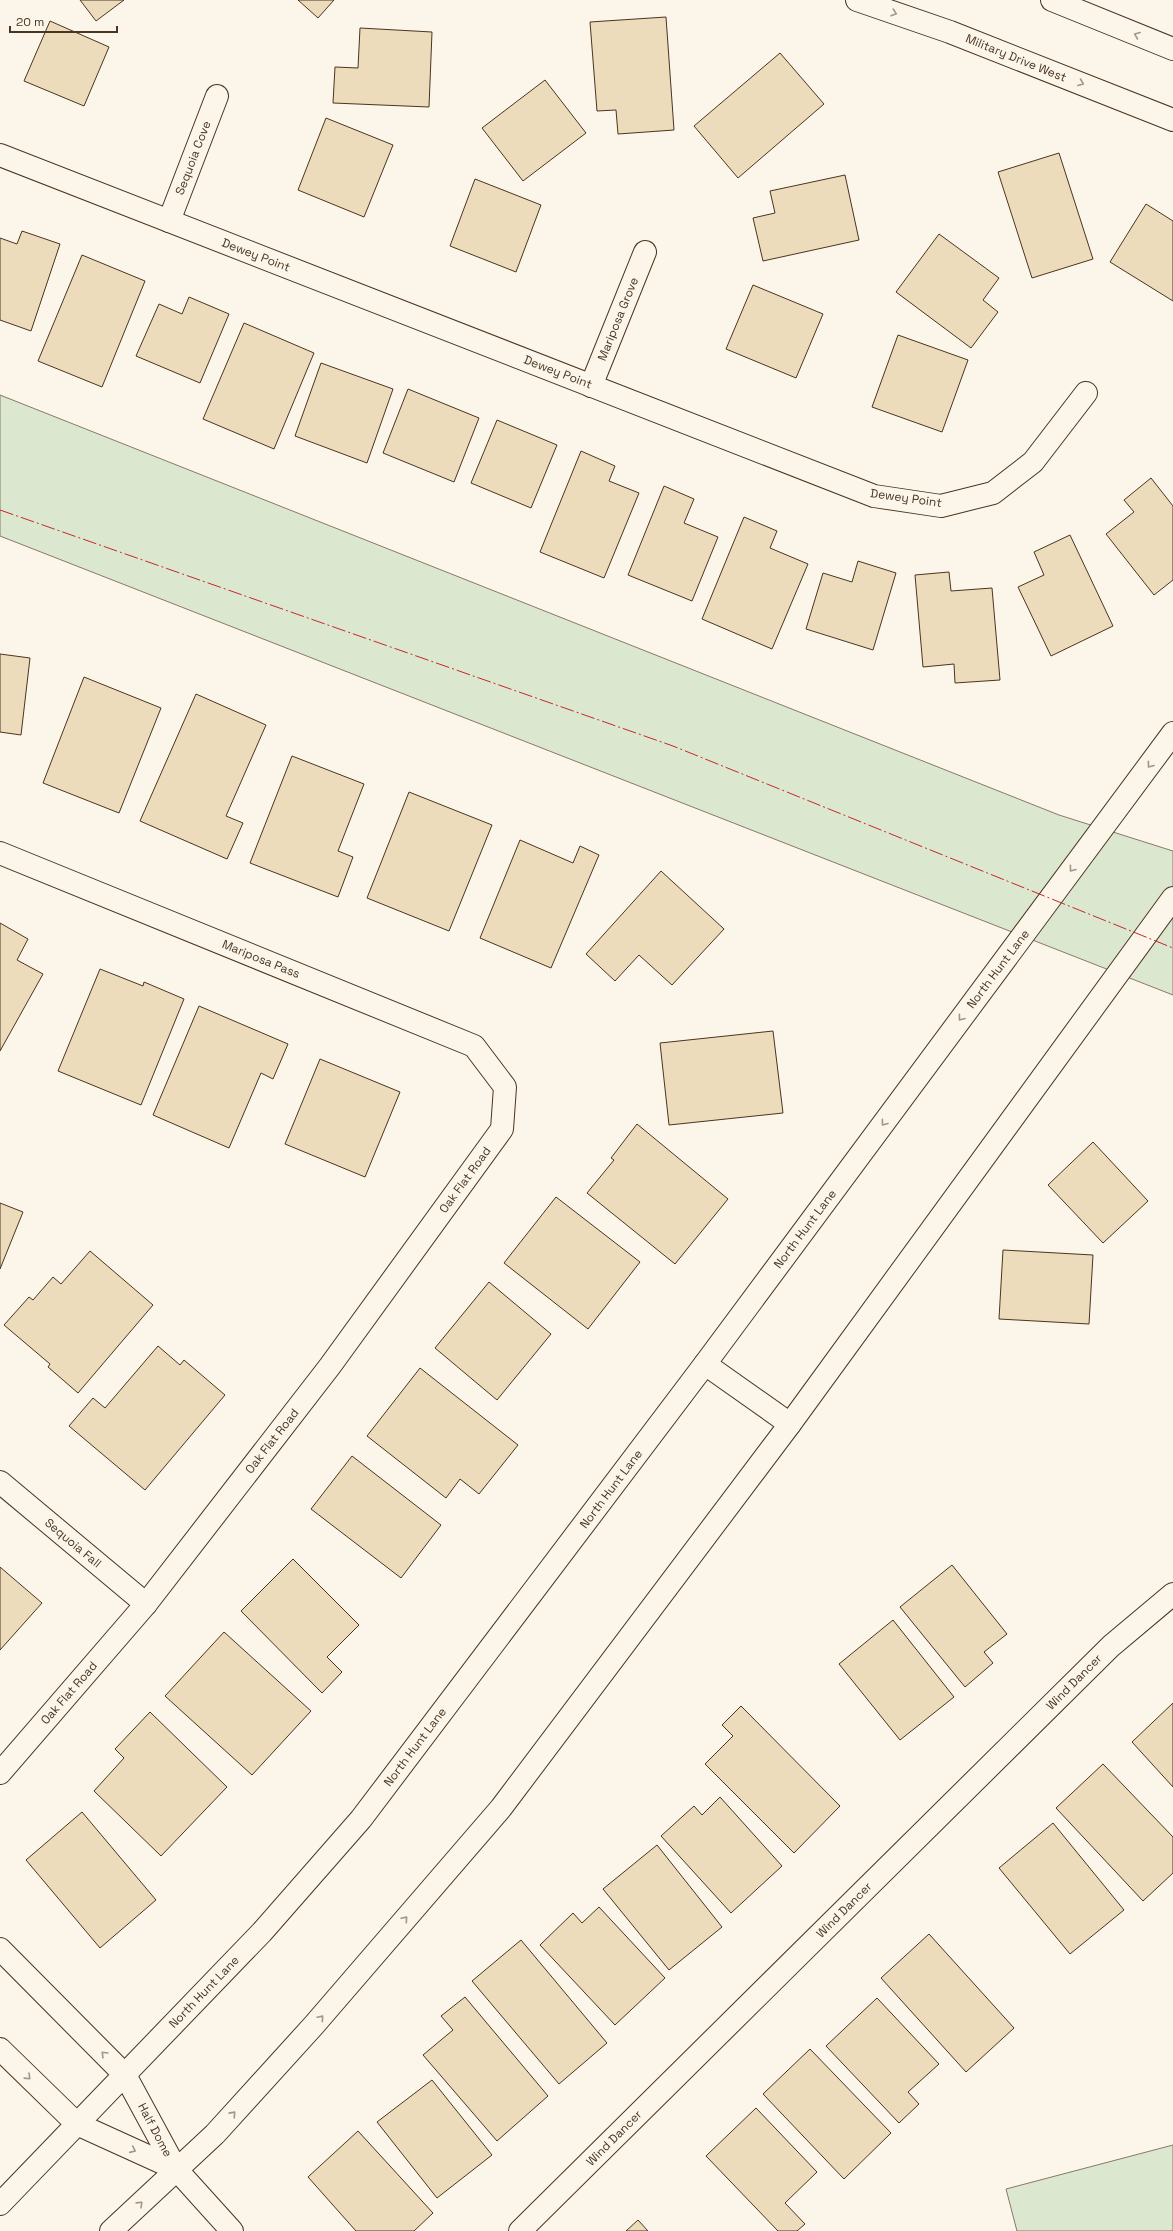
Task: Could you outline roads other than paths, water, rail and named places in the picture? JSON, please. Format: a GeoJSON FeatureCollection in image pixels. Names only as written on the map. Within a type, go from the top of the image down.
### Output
{"type":"FeatureCollection","features":[{"type":"Feature","properties":{"kind":"street","name":"Military Drive West"},"geometry":{"type":"LineString","coordinates":[[857,0],[950,32],[1173,120]]}},
{"type":"Feature","properties":{"kind":"street"},"geometry":{"type":"LineString","coordinates":[[1052,0],[1173,50]]}},
{"type":"Feature","properties":{"kind":"street","name":"Sequoia Cove"},"geometry":{"type":"LineString","coordinates":[[169,221],[217,96]]}},
{"type":"Feature","properties":{"kind":"street","name":"Dewey Point"},"geometry":{"type":"LineString","coordinates":[[0,155],[874,496],[941,506],[993,493],[1033,462],[1086,393]]}},
{"type":"Feature","properties":{"kind":"street","name":"Mariposa Grove"},"geometry":{"type":"LineString","coordinates":[[591,386],[645,252]]}},
{"type":"Feature","properties":{"kind":"street","name":"North Hunt Lane"},"geometry":{"type":"LineString","coordinates":[[0,2204],[262,1932],[361,1819],[705,1364],[1173,733]]}},
{"type":"Feature","properties":{"kind":"street","name":"Mariposa Pass"},"geometry":{"type":"LineString","coordinates":[[0,853],[474,1046],[505,1087]]}},
{"type":"Feature","properties":{"kind":"street"},"geometry":{"type":"LineString","coordinates":[[112,2231],[176,2169],[215,2134],[314,2025],[501,1808],[664,1594],[790,1424],[1173,898]]}},
{"type":"Feature","properties":{"kind":"street","name":"Oak Flat Road"},"geometry":{"type":"LineString","coordinates":[[0,1773],[146,1604],[330,1366],[502,1129],[505,1087]]}},
{"type":"Feature","properties":{"kind":"street"},"geometry":{"type":"LineString","coordinates":[[705,1364],[790,1424]]}},
{"type":"Feature","properties":{"kind":"street","name":"Sequoia Fall"},"geometry":{"type":"LineString","coordinates":[[0,1482],[146,1604]]}},
{"type":"Feature","properties":{"kind":"street","name":"Wind Dancer"},"geometry":{"type":"LineString","coordinates":[[520,2231],[1111,1646],[1173,1594]]}},
{"type":"Feature","properties":{"kind":"street","name":"Half Dome"},"geometry":{"type":"LineString","coordinates":[[1,1951],[125,2075],[176,2169]]}},
{"type":"Feature","properties":{"kind":"street","name":"Half Dome"},"geometry":{"type":"LineString","coordinates":[[0,2049],[77,2124],[176,2169]]}},
{"type":"Feature","properties":{"kind":"street"},"geometry":{"type":"LineString","coordinates":[[176,2169],[232,2231]]}}]}
